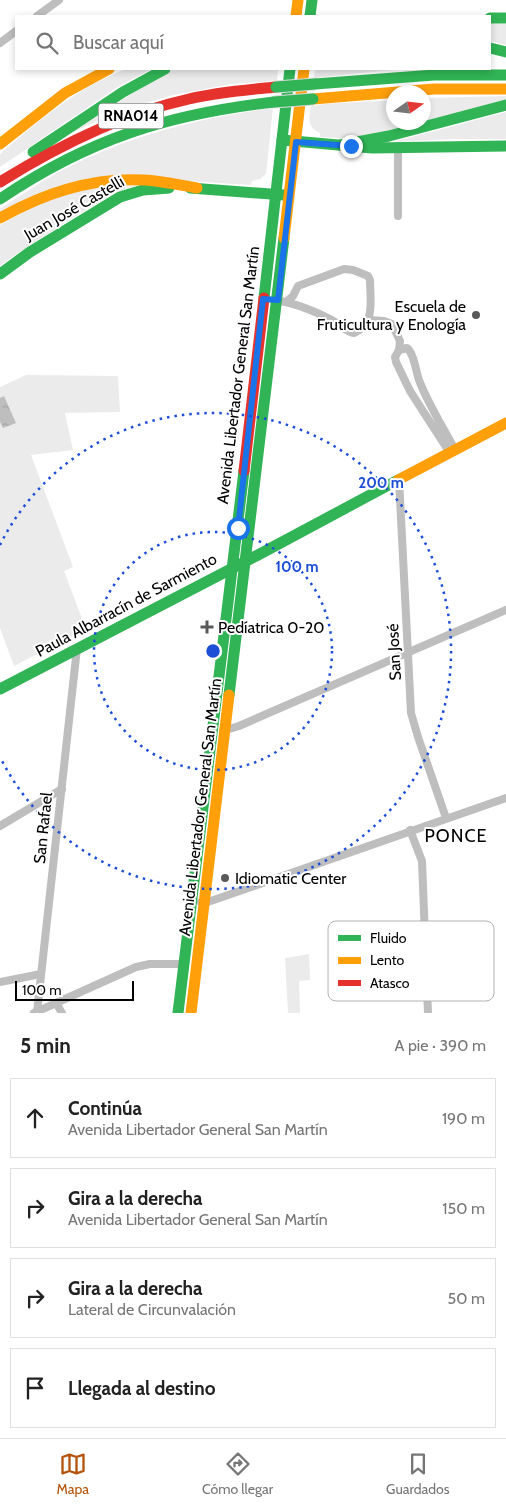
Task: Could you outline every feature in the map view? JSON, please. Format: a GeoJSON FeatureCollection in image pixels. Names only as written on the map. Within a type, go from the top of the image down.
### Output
{"type":"FeatureCollection","features":[{"type":"Feature","properties":{"kind":"main road"},"geometry":{"type":"LineString","coordinates":[[296,15],[298,0]]}},
{"type":"Feature","properties":{"kind":"main road"},"geometry":{"type":"LineString","coordinates":[[310,15],[312,0]]}},
{"type":"Feature","properties":{"kind":"main road"},"geometry":{"type":"LineString","coordinates":[[491,18],[506,18]]}},
{"type":"Feature","properties":{"kind":"main road"},"geometry":{"type":"LineString","coordinates":[[491,48],[506,52]]}},
{"type":"Feature","properties":{"kind":"main road"},"geometry":{"type":"LineString","coordinates":[[0,144],[46,106],[86,80],[107,70]]}},
{"type":"Feature","properties":{"kind":"main road"},"geometry":{"type":"LineString","coordinates":[[0,174],[123,92],[163,70]]}},
{"type":"Feature","properties":{"kind":"main road","name":"Avenida Libertador General San Martín"},"geometry":{"type":"LineString","coordinates":[[178,1013],[290,70]]}},
{"type":"Feature","properties":{"kind":"main road","name":"Avenida Libertador General San Martín"},"geometry":{"type":"LineString","coordinates":[[191,1013],[247,560],[282,301],[290,196],[304,70]]}},
{"type":"Feature","properties":{"kind":"main road","name":"RNA014"},"geometry":{"type":"LineString","coordinates":[[0,182],[40,157],[74,140],[132,116],[190,99],[276,87],[425,75],[506,74]]}},
{"type":"Feature","properties":{"kind":"main road","name":"RNA014"},"geometry":{"type":"LineString","coordinates":[[0,199],[60,162],[124,134],[198,112],[274,102],[426,90],[506,89]]}},
{"type":"Feature","properties":{"kind":"main road"},"geometry":{"type":"LineString","coordinates":[[341,145],[389,136],[506,105]]}},
{"type":"Feature","properties":{"kind":"main road"},"geometry":{"type":"LineString","coordinates":[[282,140],[372,148],[506,146]]}},
{"type":"Feature","properties":{"kind":"main road"},"geometry":{"type":"LineString","coordinates":[[0,218],[44,196],[63,189],[96,182],[135,180],[197,188]]}},
{"type":"Feature","properties":{"kind":"main road","name":"Juan José Castelli"},"geometry":{"type":"LineString","coordinates":[[0,274],[46,242],[129,193],[157,188],[197,188],[290,196]]}},
{"type":"Feature","properties":{"kind":"main road","name":"Paula Albarracín de Sarmiento"},"geometry":{"type":"LineString","coordinates":[[0,689],[506,423]]}},
{"type":"Feature","properties":{"kind":"street"},"geometry":{"type":"LineString","coordinates":[[38,15],[59,0]]}},
{"type":"Feature","properties":{"kind":"street"},"geometry":{"type":"LineString","coordinates":[[0,42],[15,32]]}},
{"type":"Feature","properties":{"kind":"street"},"geometry":{"type":"LineString","coordinates":[[398,147],[398,216]]}},
{"type":"Feature","properties":{"kind":"street"},"geometry":{"type":"LineString","coordinates":[[263,299],[282,301],[332,319],[354,333],[361,329],[369,320],[371,313],[370,280],[368,276],[349,269],[338,270],[298,286],[294,296],[282,301]]}},
{"type":"Feature","properties":{"kind":"street"},"geometry":{"type":"LineString","coordinates":[[369,320],[392,324],[400,341],[399,350],[395,357],[396,362],[410,391],[452,451]]}},
{"type":"Feature","properties":{"kind":"street"},"geometry":{"type":"LineString","coordinates":[[399,350],[407,348],[411,351],[415,370],[452,451]]}},
{"type":"Feature","properties":{"kind":"street","name":"San José"},"geometry":{"type":"LineString","coordinates":[[399,479],[411,713],[446,818]]}},
{"type":"Feature","properties":{"kind":"street"},"geometry":{"type":"LineString","coordinates":[[212,730],[226,731],[506,610]]}},
{"type":"Feature","properties":{"kind":"street","name":"San Rafael"},"geometry":{"type":"LineString","coordinates":[[36,1012],[77,648]]}},
{"type":"Feature","properties":{"kind":"street"},"geometry":{"type":"LineString","coordinates":[[0,826],[62,789]]}},
{"type":"Feature","properties":{"kind":"street"},"geometry":{"type":"LineString","coordinates":[[191,902],[205,903],[506,798]]}},
{"type":"Feature","properties":{"kind":"street"},"geometry":{"type":"LineString","coordinates":[[410,830],[422,861],[424,921]]}},
{"type":"Feature","properties":{"kind":"street"},"geometry":{"type":"LineString","coordinates":[[36,1012],[136,967],[150,964],[184,964]]}},
{"type":"Feature","properties":{"kind":"street"},"geometry":{"type":"LineString","coordinates":[[0,982],[41,974]]}},
{"type":"Feature","properties":{"kind":"street"},"geometry":{"type":"LineString","coordinates":[[56,1003],[62,1013]]}},
{"type":"Feature","properties":{"kind":"shaded area"},"geometry":{"type":"Polygon","coordinates":[[[491,23],[506,24],[506,45],[491,41],[491,23]]]}},
{"type":"Feature","properties":{"kind":"shaded area"},"geometry":{"type":"Polygon","coordinates":[[[124,70],[149,70],[116,88],[0,167],[0,154],[29,129],[75,95],[124,70]]]}},
{"type":"Feature","properties":{"kind":"shaded area"},"geometry":{"type":"Polygon","coordinates":[[[169,70],[278,70],[277,81],[231,84],[169,96],[117,112],[66,135],[169,70]]]}},
{"type":"Feature","properties":{"kind":"shaded area"},"geometry":{"type":"Polygon","coordinates":[[[315,70],[391,70],[315,78],[315,70]]]}},
{"type":"Feature","properties":{"kind":"shaded area"},"geometry":{"type":"Polygon","coordinates":[[[506,96],[506,102],[431,123],[431,98],[506,96]]]}},
{"type":"Feature","properties":{"kind":"shaded area"},"geometry":{"type":"Polygon","coordinates":[[[386,100],[386,130],[400,130],[367,136],[344,138],[320,137],[320,133],[313,128],[310,122],[311,106],[386,100]]]}},
{"type":"Feature","properties":{"kind":"shaded area"},"geometry":{"type":"Polygon","coordinates":[[[273,108],[266,174],[260,179],[252,181],[251,185],[123,177],[0,215],[0,209],[41,182],[107,149],[161,131],[217,117],[273,108]]]}},
{"type":"Feature","properties":{"kind":"shaded area"},"geometry":{"type":"Polygon","coordinates":[[[506,112],[506,139],[393,142],[506,112]]]}},
{"type":"Feature","properties":{"kind":"shaded area"},"geometry":{"type":"Polygon","coordinates":[[[141,184],[121,191],[92,206],[0,266],[0,225],[38,205],[69,193],[141,184]]]}},
{"type":"Feature","properties":{"kind":"shaded area"},"geometry":{"type":"Polygon","coordinates":[[[26,375],[118,376],[120,412],[65,413],[73,450],[31,455],[73,567],[64,571],[86,629],[14,666],[0,628],[0,387],[26,375]]]}},
{"type":"Feature","properties":{"kind":"shaded area"},"geometry":{"type":"Polygon","coordinates":[[[309,954],[310,980],[299,981],[300,1013],[288,1013],[285,958],[309,954]]]}},
{"type":"Feature","properties":{"kind":"water"},"geometry":{"type":"Polygon","coordinates":[[[4,396],[16,423],[3,428],[0,422],[0,398],[4,396]]]}},
{"type":"Feature","properties":{"kind":"traffic: fast"},"geometry":{"type":"LineString","coordinates":[[310,15],[312,0]]}},
{"type":"Feature","properties":{"kind":"traffic: fast"},"geometry":{"type":"LineString","coordinates":[[491,18],[506,18]]}},
{"type":"Feature","properties":{"kind":"traffic: fast"},"geometry":{"type":"LineString","coordinates":[[491,48],[506,52]]}},
{"type":"Feature","properties":{"kind":"traffic: fast"},"geometry":{"type":"LineString","coordinates":[[33,152],[123,92],[163,70]]}},
{"type":"Feature","properties":{"kind":"traffic: fast"},"geometry":{"type":"LineString","coordinates":[[264,298],[290,70]]}},
{"type":"Feature","properties":{"kind":"traffic: fast"},"geometry":{"type":"LineString","coordinates":[[315,84],[434,75],[506,75]]}},
{"type":"Feature","properties":{"kind":"traffic: fast"},"geometry":{"type":"LineString","coordinates":[[276,87],[315,84]]}},
{"type":"Feature","properties":{"kind":"traffic: fast"},"geometry":{"type":"LineString","coordinates":[[274,102],[313,99]]}},
{"type":"Feature","properties":{"kind":"traffic: fast"},"geometry":{"type":"LineString","coordinates":[[0,199],[65,160],[131,133],[164,122],[199,114],[274,102]]}},
{"type":"Feature","properties":{"kind":"traffic: fast"},"geometry":{"type":"LineString","coordinates":[[341,145],[389,136],[506,105]]}},
{"type":"Feature","properties":{"kind":"traffic: fast"},"geometry":{"type":"LineString","coordinates":[[282,140],[372,148],[506,146]]}},
{"type":"Feature","properties":{"kind":"traffic: fast"},"geometry":{"type":"LineString","coordinates":[[0,274],[30,252],[120,197],[143,190],[169,188]]}},
{"type":"Feature","properties":{"kind":"traffic: fast"},"geometry":{"type":"LineString","coordinates":[[190,188],[284,195]]}},
{"type":"Feature","properties":{"kind":"traffic: fast"},"geometry":{"type":"LineString","coordinates":[[229,695],[284,238]]}},
{"type":"Feature","properties":{"kind":"traffic: fast"},"geometry":{"type":"LineString","coordinates":[[178,1013],[244,471]]}},
{"type":"Feature","properties":{"kind":"traffic: fast"},"geometry":{"type":"LineString","coordinates":[[0,689],[398,480]]}},
{"type":"Feature","properties":{"kind":"traffic: slow"},"geometry":{"type":"LineString","coordinates":[[296,15],[298,0]]}},
{"type":"Feature","properties":{"kind":"traffic: slow"},"geometry":{"type":"LineString","coordinates":[[0,144],[65,93],[107,70]]}},
{"type":"Feature","properties":{"kind":"traffic: slow"},"geometry":{"type":"LineString","coordinates":[[284,238],[304,70]]}},
{"type":"Feature","properties":{"kind":"traffic: slow"},"geometry":{"type":"LineString","coordinates":[[313,99],[434,89],[506,89]]}},
{"type":"Feature","properties":{"kind":"traffic: slow"},"geometry":{"type":"LineString","coordinates":[[0,218],[51,194],[69,188],[106,181],[144,180],[197,188]]}},
{"type":"Feature","properties":{"kind":"traffic: slow"},"geometry":{"type":"LineString","coordinates":[[398,480],[506,423]]}},
{"type":"Feature","properties":{"kind":"traffic: slow"},"geometry":{"type":"LineString","coordinates":[[191,1013],[229,695]]}},
{"type":"Feature","properties":{"kind":"traffic: jam"},"geometry":{"type":"LineString","coordinates":[[0,182],[67,144],[139,113],[200,97],[276,87]]}},
{"type":"Feature","properties":{"kind":"traffic: jam"},"geometry":{"type":"LineString","coordinates":[[244,471],[264,298]]}},
{"type":"Feature","properties":{"kind":"place","name":"Escuela de Fruticultura y Enología"},"geometry":{"type":"Point","coordinates":[476,315]}},
{"type":"Feature","properties":{"kind":"place","name":"Pedíatrica 0-20"},"geometry":{"type":"Point","coordinates":[207,627]}},
{"type":"Feature","properties":{"kind":"place","name":"Idiomatic Center"},"geometry":{"type":"Point","coordinates":[225,878]}},
{"type":"Feature","properties":{"kind":"district","name":"PONCE"},"geometry":{"type":"Point","coordinates":[456,836]}},
{"type":"Feature","properties":{"kind":"route"},"geometry":{"type":"LineString","coordinates":[[238,528],[263,299],[278,300],[296,142],[351,146]]}}]}
